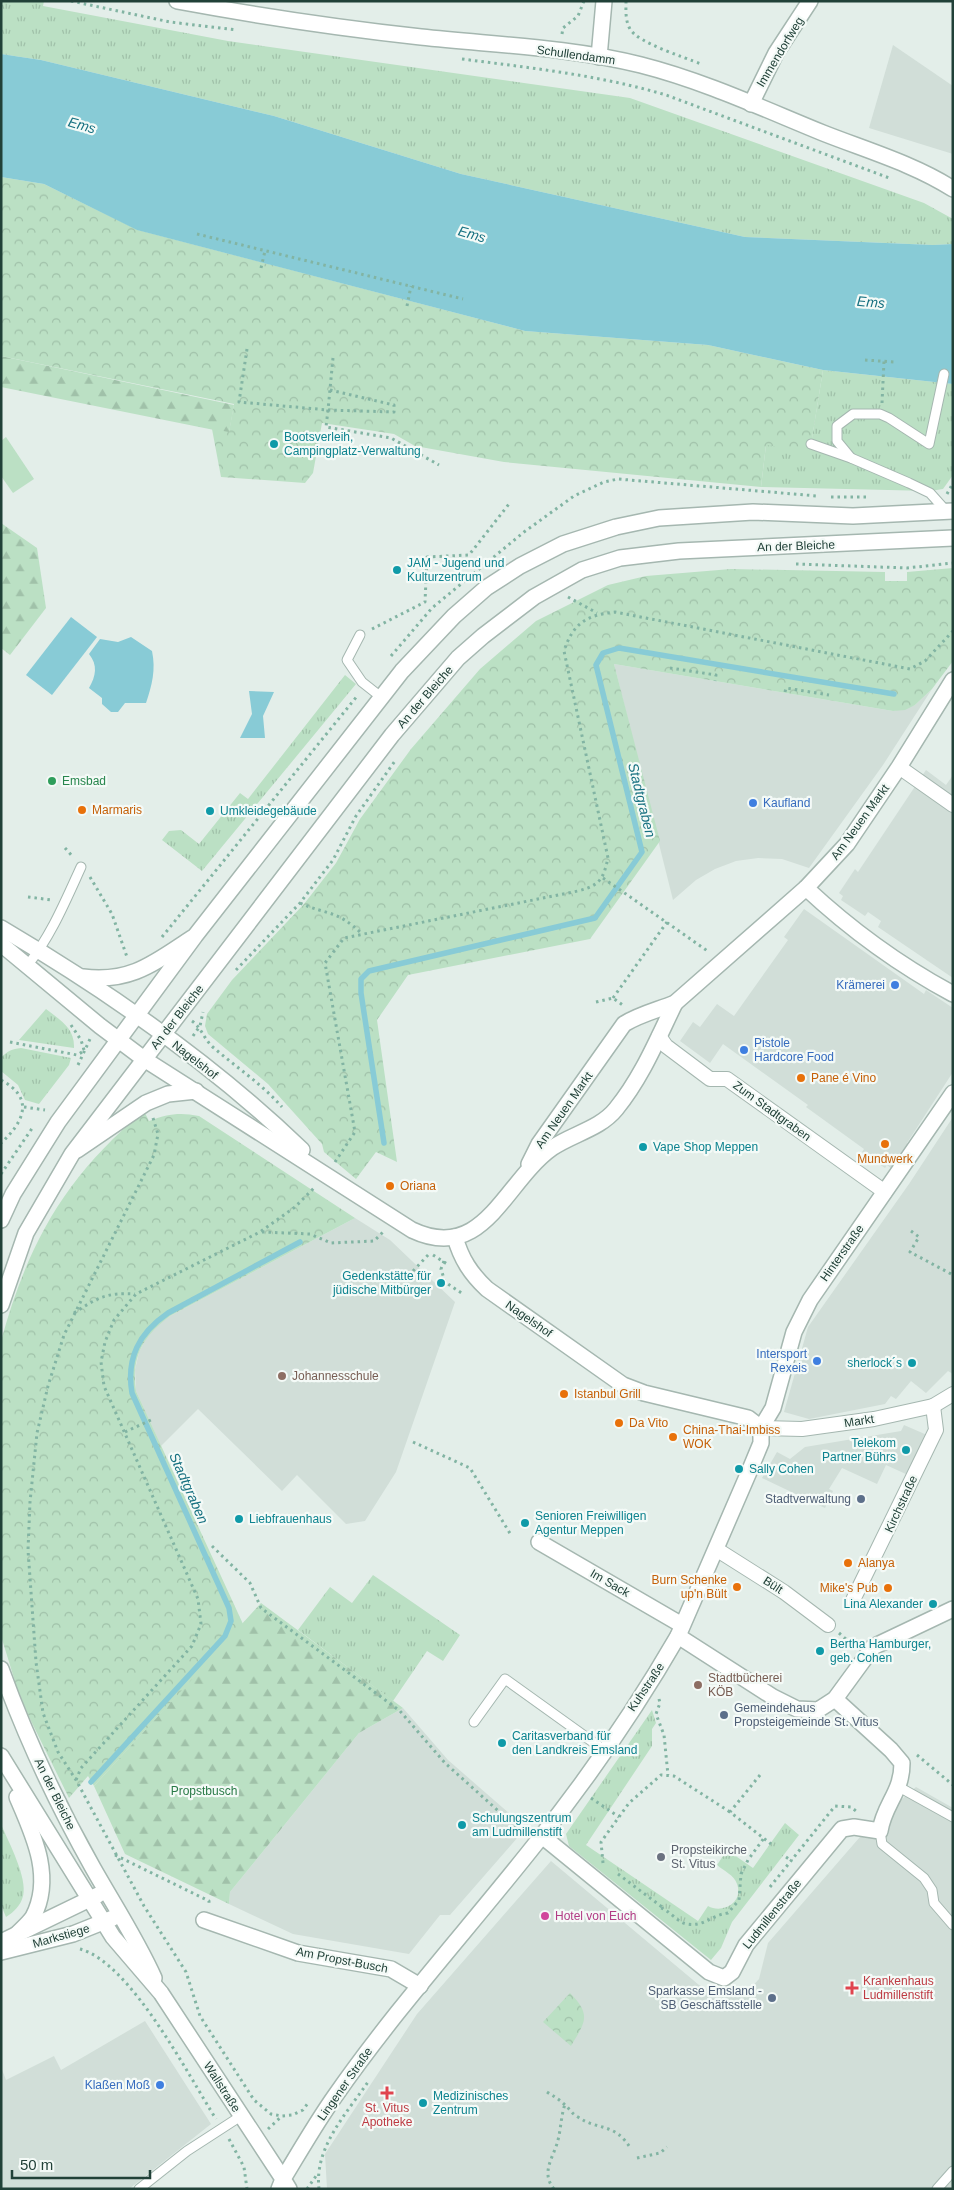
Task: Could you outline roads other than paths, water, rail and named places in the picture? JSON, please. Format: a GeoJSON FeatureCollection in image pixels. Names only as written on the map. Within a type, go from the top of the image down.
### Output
{"type":"FeatureCollection","features":[{"type":"Feature","properties":{"kind":"street","name":"Schullendamm"},"geometry":{"type":"LineString","coordinates":[[177,1],[250,14],[409,36],[598,56],[657,70],[751,104],[901,164],[953,189]]}},
{"type":"Feature","properties":{"kind":"street"},"geometry":{"type":"LineString","coordinates":[[598,56],[604,1]]}},
{"type":"Feature","properties":{"kind":"street","name":"Immendorfweg"},"geometry":{"type":"LineString","coordinates":[[751,104],[776,53],[810,1]]}},
{"type":"Feature","properties":{"kind":"street"},"geometry":{"type":"LineString","coordinates":[[1,1220],[13,1194],[58,1122],[117,1039],[195,936],[402,671],[454,616],[486,588],[520,566],[554,548],[616,527],[659,518],[753,512],[853,516],[949,506]]}},
{"type":"Feature","properties":{"kind":"street","name":"An der Bleiche"},"geometry":{"type":"LineString","coordinates":[[1,1305],[26,1233],[72,1154],[392,734],[464,653],[534,598],[582,570],[620,558],[647,554],[953,538]]}},
{"type":"Feature","properties":{"kind":"street","name":"Am Neuen Markt"},"geometry":{"type":"LineString","coordinates":[[527,1170],[539,1144],[624,1024],[638,1015],[653,1012],[675,1003],[806,888],[847,844],[899,767],[953,680]]}},
{"type":"Feature","properties":{"kind":"street"},"geometry":{"type":"LineString","coordinates":[[899,767],[953,805]]}},
{"type":"Feature","properties":{"kind":"street"},"geometry":{"type":"LineString","coordinates":[[806,888],[870,942],[914,973],[953,994]]}},
{"type":"Feature","properties":{"kind":"street","name":"Nagelshof"},"geometry":{"type":"LineString","coordinates":[[1,928],[81,977],[163,1035],[262,1112],[327,1174]]}},
{"type":"Feature","properties":{"kind":"street"},"geometry":{"type":"LineString","coordinates":[[81,977],[104,980],[125,977],[150,967],[195,936]]}},
{"type":"Feature","properties":{"kind":"street","name":"Nagelshof"},"geometry":{"type":"LineString","coordinates":[[1,944],[144,1059],[412,1230],[428,1238],[441,1240],[455,1237],[459,1253],[472,1274],[487,1289],[623,1385],[644,1393],[748,1418],[762,1428]]}},
{"type":"Feature","properties":{"kind":"street","name":"Am Neuen Markt"},"geometry":{"type":"LineString","coordinates":[[455,1237],[471,1232],[486,1222],[527,1170],[552,1148],[600,1123],[615,1110],[648,1061],[675,1003]]}},
{"type":"Feature","properties":{"kind":"street","name":"Zum Stadtgraben"},"geometry":{"type":"LineString","coordinates":[[659,1036],[666,1046],[710,1079],[727,1079],[885,1192]]}},
{"type":"Feature","properties":{"kind":"street","name":"An der Bleiche"},"geometry":{"type":"LineString","coordinates":[[72,1154],[146,1103],[168,1094],[196,1091]]}},
{"type":"Feature","properties":{"kind":"street","name":"Hinterstraße"},"geometry":{"type":"LineString","coordinates":[[762,1428],[773,1408],[794,1332],[817,1289],[953,1093]]}},
{"type":"Feature","properties":{"kind":"street","name":"Markt"},"geometry":{"type":"LineString","coordinates":[[762,1428],[802,1429],[874,1419],[933,1406],[953,1395]]}},
{"type":"Feature","properties":{"kind":"street","name":"Kirchstraße"},"geometry":{"type":"LineString","coordinates":[[853,1600],[936,1430],[933,1406]]}},
{"type":"Feature","properties":{"kind":"street","name":"Kuhstraße"},"geometry":{"type":"LineString","coordinates":[[420,1986],[539,1840],[604,1750],[680,1630],[761,1443],[762,1428]]}},
{"type":"Feature","properties":{"kind":"street","name":"Im Sack"},"geometry":{"type":"LineString","coordinates":[[539,1542],[680,1630],[773,1697],[797,1709],[818,1710],[835,1699]]}},
{"type":"Feature","properties":{"kind":"street","name":"Bült"},"geometry":{"type":"LineString","coordinates":[[716,1549],[784,1592],[831,1628]]}},
{"type":"Feature","properties":{"kind":"street"},"geometry":{"type":"LineString","coordinates":[[880,1831],[881,1822],[899,1787],[902,1763],[886,1745],[835,1699],[865,1655],[873,1647],[953,1609]]}},
{"type":"Feature","properties":{"kind":"street","name":"An der Bleiche"},"geometry":{"type":"LineString","coordinates":[[1,1668],[21,1724],[56,1800],[119,1914]]}},
{"type":"Feature","properties":{"kind":"street","name":"An der Bleiche"},"geometry":{"type":"LineString","coordinates":[[1,1756],[104,1923]]}},
{"type":"Feature","properties":{"kind":"street"},"geometry":{"type":"LineString","coordinates":[[1,1761],[33,1834],[41,1865],[42,1886],[39,1901],[32,1918],[17,1934]]}},
{"type":"Feature","properties":{"kind":"street","name":"Ludmillenstraße"},"geometry":{"type":"LineString","coordinates":[[539,1840],[709,1972],[724,1978],[732,1972],[746,1944],[842,1829],[854,1827],[880,1831]]}},
{"type":"Feature","properties":{"kind":"street","name":"Markstiege"},"geometry":{"type":"LineString","coordinates":[[1,1942],[107,1892]]}},
{"type":"Feature","properties":{"kind":"street","name":"Markstiege"},"geometry":{"type":"LineString","coordinates":[[1,1952],[73,1934],[104,1923],[119,1914]]}},
{"type":"Feature","properties":{"kind":"street","name":"Wallstraße"},"geometry":{"type":"LineString","coordinates":[[119,1914],[146,1959],[161,1993]]}},
{"type":"Feature","properties":{"kind":"street","name":"Am Propst-Busch"},"geometry":{"type":"LineString","coordinates":[[208,1921],[298,1952],[391,1969],[420,1986]]}},
{"type":"Feature","properties":{"kind":"street","name":"Wallstraße"},"geometry":{"type":"LineString","coordinates":[[104,1923],[161,1993],[284,2186]]}},
{"type":"Feature","properties":{"kind":"street","name":"Lingener Straße"},"geometry":{"type":"LineString","coordinates":[[284,2186],[334,2097],[368,2050],[420,1986]]}},
{"type":"Feature","properties":{"kind":"lane"},"geometry":{"type":"LineString","coordinates":[[852,458],[837,441],[837,426],[853,414],[880,414],[929,444],[944,374]]}},
{"type":"Feature","properties":{"kind":"lane"},"geometry":{"type":"LineString","coordinates":[[811,444],[852,458],[930,493],[949,506]]}},
{"type":"Feature","properties":{"kind":"lane"},"geometry":{"type":"LineString","coordinates":[[360,635],[348,660],[366,686],[381,697]]}},
{"type":"Feature","properties":{"kind":"lane"},"geometry":{"type":"LineString","coordinates":[[27,966],[39,952],[61,914],[81,867]]}},
{"type":"Feature","properties":{"kind":"lane"},"geometry":{"type":"LineString","coordinates":[[474,1722],[505,1679],[604,1750]]}},
{"type":"Feature","properties":{"kind":"lane"},"geometry":{"type":"LineString","coordinates":[[899,1787],[953,1817]]}},
{"type":"Feature","properties":{"kind":"lane"},"geometry":{"type":"LineString","coordinates":[[880,1831],[882,1844],[924,1878],[932,1890],[934,1903],[953,1925]]}},
{"type":"Feature","properties":{"kind":"lane"},"geometry":{"type":"LineString","coordinates":[[139,2189],[187,2151],[241,2116]]}},
{"type":"Feature","properties":{"kind":"lane"},"geometry":{"type":"LineString","coordinates":[[937,2189],[953,2171]]}},
{"type":"Feature","properties":{"kind":"water","name":"Ems"},"geometry":{"type":"Polygon","coordinates":[[[1,54],[41,60],[274,116],[461,174],[745,237],[933,245],[953,244],[953,384],[823,370],[708,345],[525,331],[137,230],[44,184],[1,177],[1,54]]]}},
{"type":"Feature","properties":{"kind":"water"},"geometry":{"type":"Polygon","coordinates":[[[71,617],[97,637],[52,695],[26,675],[71,617]]]}},
{"type":"Feature","properties":{"kind":"water"},"geometry":{"type":"Polygon","coordinates":[[[131,637],[152,651],[153,677],[150,690],[146,703],[125,703],[118,712],[111,712],[102,704],[102,698],[89,688],[95,666],[89,654],[100,639],[118,642],[131,637]]]}},
{"type":"Feature","properties":{"kind":"water"},"geometry":{"type":"Polygon","coordinates":[[[249,691],[274,692],[263,716],[265,738],[240,738],[252,714],[249,691]]]}},
{"type":"Feature","properties":{"kind":"waterway","name":"Stadtgraben"},"geometry":{"type":"LineString","coordinates":[[384,1143],[361,993],[361,979],[369,971],[595,918],[642,852],[596,665],[603,653],[619,648],[894,694]]}},
{"type":"Feature","properties":{"kind":"waterway","name":"Stadtgraben"},"geometry":{"type":"LineString","coordinates":[[91,1782],[225,1636],[231,1621],[229,1608],[132,1393],[131,1369],[137,1347],[149,1329],[168,1313],[300,1242]]}},
{"type":"Feature","properties":{"kind":"place","name":"Bootsverleih, Campingplatz-Verwaltung"},"geometry":{"type":"Point","coordinates":[274,444]}},
{"type":"Feature","properties":{"kind":"place","name":"JAM - Jugend und Kulturzentrum"},"geometry":{"type":"Point","coordinates":[397,570]}},
{"type":"Feature","properties":{"kind":"place","name":"Emsbad"},"geometry":{"type":"Point","coordinates":[52,781]}},
{"type":"Feature","properties":{"kind":"place","name":"Kaufland"},"geometry":{"type":"Point","coordinates":[753,803]}},
{"type":"Feature","properties":{"kind":"place","name":"Marmaris"},"geometry":{"type":"Point","coordinates":[82,810]}},
{"type":"Feature","properties":{"kind":"place","name":"Umkleidegebäude"},"geometry":{"type":"Point","coordinates":[210,811]}},
{"type":"Feature","properties":{"kind":"place","name":"Krämerei"},"geometry":{"type":"Point","coordinates":[895,985]}},
{"type":"Feature","properties":{"kind":"place","name":"Pistole Hardcore Food"},"geometry":{"type":"Point","coordinates":[744,1050]}},
{"type":"Feature","properties":{"kind":"place","name":"Pane é Vino"},"geometry":{"type":"Point","coordinates":[801,1078]}},
{"type":"Feature","properties":{"kind":"place","name":"Mundwerk"},"geometry":{"type":"Point","coordinates":[885,1144]}},
{"type":"Feature","properties":{"kind":"place","name":"Vape Shop Meppen"},"geometry":{"type":"Point","coordinates":[643,1147]}},
{"type":"Feature","properties":{"kind":"place","name":"Oriana"},"geometry":{"type":"Point","coordinates":[390,1186]}},
{"type":"Feature","properties":{"kind":"place","name":"Gedenkstätte für jüdische Mitbürger"},"geometry":{"type":"Point","coordinates":[441,1283]}},
{"type":"Feature","properties":{"kind":"place","name":"Intersport Rexeis"},"geometry":{"type":"Point","coordinates":[817,1361]}},
{"type":"Feature","properties":{"kind":"place","name":"sherlock´s"},"geometry":{"type":"Point","coordinates":[912,1363]}},
{"type":"Feature","properties":{"kind":"place","name":"Johannesschule"},"geometry":{"type":"Point","coordinates":[282,1376]}},
{"type":"Feature","properties":{"kind":"place","name":"Istanbul Grill"},"geometry":{"type":"Point","coordinates":[564,1394]}},
{"type":"Feature","properties":{"kind":"place","name":"Da Vito"},"geometry":{"type":"Point","coordinates":[619,1423]}},
{"type":"Feature","properties":{"kind":"place","name":"China-Thai-Imbiss WOK"},"geometry":{"type":"Point","coordinates":[673,1437]}},
{"type":"Feature","properties":{"kind":"place","name":"Telekom Partner Bührs"},"geometry":{"type":"Point","coordinates":[906,1450]}},
{"type":"Feature","properties":{"kind":"place","name":"Sally Cohen"},"geometry":{"type":"Point","coordinates":[739,1469]}},
{"type":"Feature","properties":{"kind":"place","name":"Stadtverwaltung"},"geometry":{"type":"Point","coordinates":[861,1499]}},
{"type":"Feature","properties":{"kind":"place","name":"Liebfrauenhaus"},"geometry":{"type":"Point","coordinates":[239,1519]}},
{"type":"Feature","properties":{"kind":"place","name":"Senioren Freiwilligen Agentur Meppen"},"geometry":{"type":"Point","coordinates":[525,1523]}},
{"type":"Feature","properties":{"kind":"place","name":"Alanya"},"geometry":{"type":"Point","coordinates":[848,1563]}},
{"type":"Feature","properties":{"kind":"place","name":"Burn Schenke up'n Bült"},"geometry":{"type":"Point","coordinates":[737,1587]}},
{"type":"Feature","properties":{"kind":"place","name":"Mike's Pub"},"geometry":{"type":"Point","coordinates":[888,1588]}},
{"type":"Feature","properties":{"kind":"place","name":"Lina Alexander"},"geometry":{"type":"Point","coordinates":[933,1604]}},
{"type":"Feature","properties":{"kind":"place","name":"Bertha Hamburger, geb. Cohen"},"geometry":{"type":"Point","coordinates":[820,1651]}},
{"type":"Feature","properties":{"kind":"place","name":"Stadtbücherei KÖB"},"geometry":{"type":"Point","coordinates":[698,1685]}},
{"type":"Feature","properties":{"kind":"place","name":"Gemeindehaus Propsteigemeinde St. Vitus"},"geometry":{"type":"Point","coordinates":[724,1715]}},
{"type":"Feature","properties":{"kind":"place","name":"Caritasverband für den Landkreis Emsland"},"geometry":{"type":"Point","coordinates":[502,1743]}},
{"type":"Feature","properties":{"kind":"place","name":"Schulungszentrum am Ludmillenstift"},"geometry":{"type":"Point","coordinates":[462,1825]}},
{"type":"Feature","properties":{"kind":"place","name":"Propsteikirche St. Vitus"},"geometry":{"type":"Point","coordinates":[661,1857]}},
{"type":"Feature","properties":{"kind":"place","name":"Hotel von Euch"},"geometry":{"type":"Point","coordinates":[545,1916]}},
{"type":"Feature","properties":{"kind":"place","name":"Krankenhaus Ludmillenstift"},"geometry":{"type":"Point","coordinates":[852,1988]}},
{"type":"Feature","properties":{"kind":"place","name":"Sparkasse Emsland - SB Geschäftsstelle"},"geometry":{"type":"Point","coordinates":[772,1998]}},
{"type":"Feature","properties":{"kind":"place","name":"Klaßen Moß"},"geometry":{"type":"Point","coordinates":[160,2085]}},
{"type":"Feature","properties":{"kind":"place","name":"St. Vitus Apotheke"},"geometry":{"type":"Point","coordinates":[387,2093]}},
{"type":"Feature","properties":{"kind":"place","name":"Medizinisches Zentrum"},"geometry":{"type":"Point","coordinates":[423,2103]}},
{"type":"Feature","properties":{"kind":"park label","name":"Propstbusch"},"geometry":{"type":"Point","coordinates":[204,1791]}}]}
